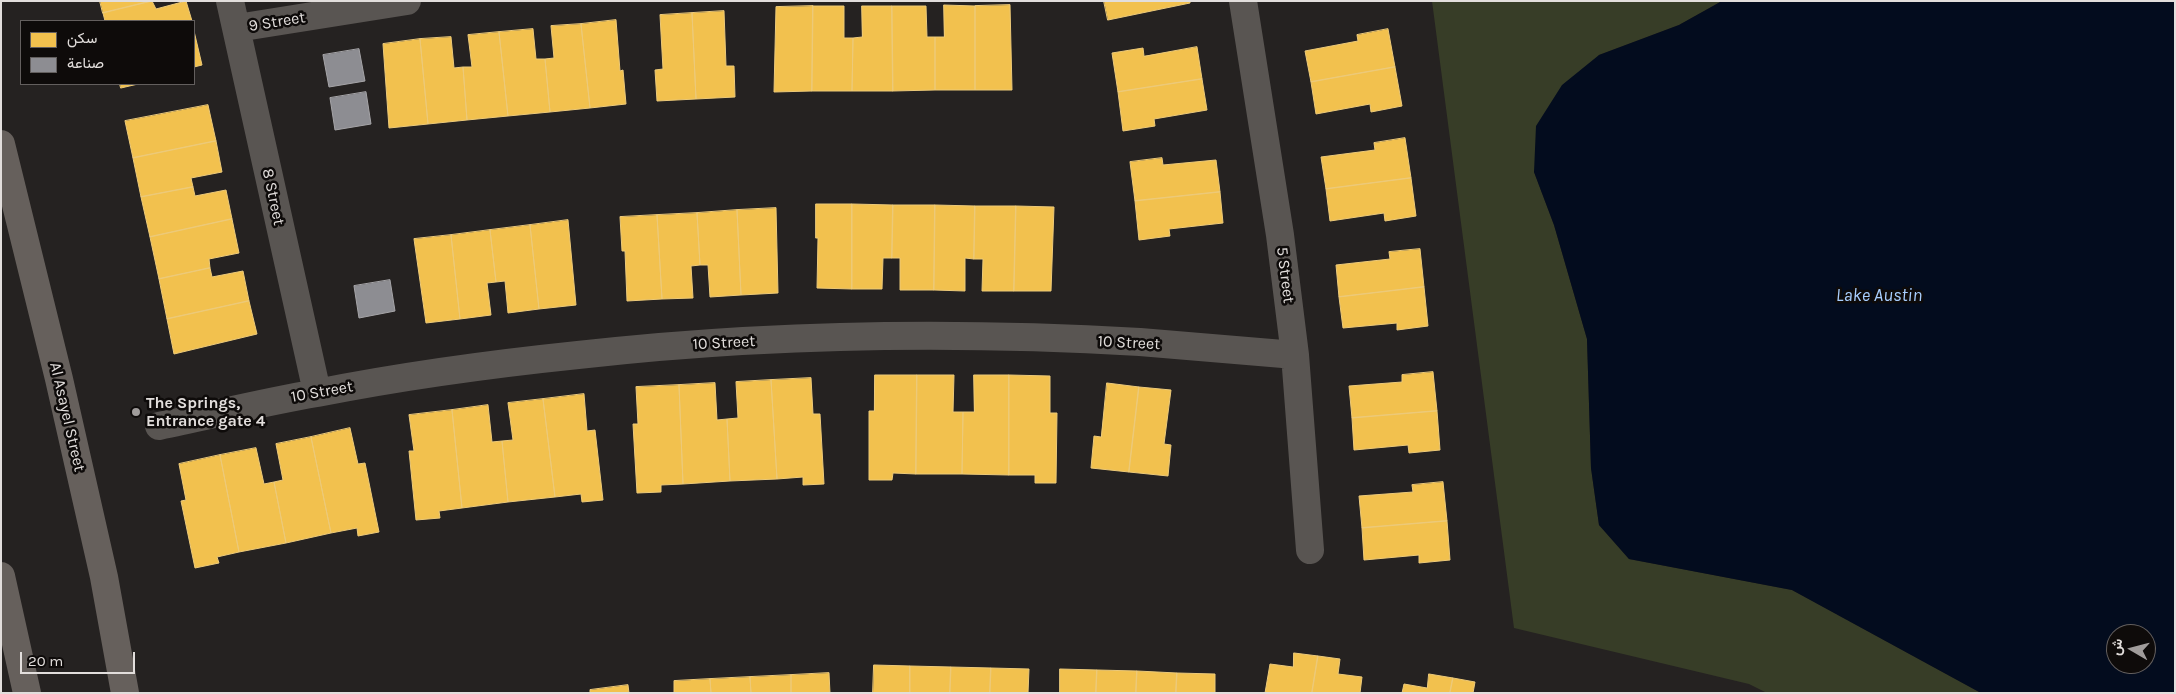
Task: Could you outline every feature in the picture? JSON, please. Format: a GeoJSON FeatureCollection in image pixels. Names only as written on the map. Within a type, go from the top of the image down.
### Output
{"type":"FeatureCollection","features":[{"type":"Feature","properties":{"kind":"main road","name":"Al Asayel Street"},"geometry":{"type":"LineString","coordinates":[[1,144],[61,389],[104,577],[125,693]]}},
{"type":"Feature","properties":{"kind":"main road"},"geometry":{"type":"LineString","coordinates":[[1,576],[27,693]]}},
{"type":"Feature","properties":{"kind":"street","name":"8 Street"},"geometry":{"type":"LineString","coordinates":[[230,1],[317,392]]}},
{"type":"Feature","properties":{"kind":"street","name":"9 Street"},"geometry":{"type":"LineString","coordinates":[[237,28],[407,1]]}},
{"type":"Feature","properties":{"kind":"street","name":"5 Street"},"geometry":{"type":"LineString","coordinates":[[1243,1],[1263,121],[1295,355],[1310,550]]}},
{"type":"Feature","properties":{"kind":"street","name":"10 Street"},"geometry":{"type":"LineString","coordinates":[[159,426],[317,392],[448,371],[579,355],[711,344],[854,337],[997,337],[1140,342],[1295,355]]}},
{"type":"Feature","properties":{"kind":"green space"},"geometry":{"type":"Polygon","coordinates":[[[1432,1],[1722,1],[1679,25],[1599,55],[1534,172],[1554,225],[1587,339],[1591,468],[1599,525],[1629,559],[1792,590],[1981,693],[1767,693],[1749,684],[1514,628],[1432,1]]]}},
{"type":"Feature","properties":{"kind":"water","name":"Lake Austin"},"geometry":{"type":"Polygon","coordinates":[[[1722,1],[2175,1],[2175,693],[1981,693],[1792,590],[1629,559],[1599,525],[1591,468],[1587,339],[1554,225],[1534,172],[1536,126],[1562,85],[1599,55],[1679,25],[1722,1]]]}},
{"type":"Feature","properties":{"kind":"building: سكن"},"geometry":{"type":"Polygon","coordinates":[[[100,1],[152,1],[103,13],[100,1]]]}},
{"type":"Feature","properties":{"kind":"building: سكن"},"geometry":{"type":"Polygon","coordinates":[[[152,1],[156,9],[186,1],[192,20],[105,20],[103,13],[152,1]]]}},
{"type":"Feature","properties":{"kind":"building: سكن"},"geometry":{"type":"Polygon","coordinates":[[[1104,1],[1190,1],[1190,3],[1108,20],[1104,1]]]}},
{"type":"Feature","properties":{"kind":"building: سكن"},"geometry":{"type":"Polygon","coordinates":[[[944,5],[975,6],[975,90],[935,90],[935,37],[944,37],[944,5]]]}},
{"type":"Feature","properties":{"kind":"building: سكن"},"geometry":{"type":"Polygon","coordinates":[[[1010,5],[1012,90],[975,90],[975,6],[1010,5]]]}},
{"type":"Feature","properties":{"kind":"building: سكن"},"geometry":{"type":"Polygon","coordinates":[[[813,6],[844,6],[844,38],[853,38],[852,91],[812,91],[813,6]]]}},
{"type":"Feature","properties":{"kind":"building: سكن"},"geometry":{"type":"Polygon","coordinates":[[[813,6],[812,91],[774,92],[776,7],[813,6]]]}},
{"type":"Feature","properties":{"kind":"building: سكن"},"geometry":{"type":"Polygon","coordinates":[[[862,6],[892,6],[893,91],[852,91],[853,38],[862,37],[862,6]]]}},
{"type":"Feature","properties":{"kind":"building: سكن"},"geometry":{"type":"Polygon","coordinates":[[[892,6],[926,6],[927,37],[935,37],[935,90],[893,91],[892,6]]]}},
{"type":"Feature","properties":{"kind":"building: سكن"},"geometry":{"type":"Polygon","coordinates":[[[724,11],[726,66],[734,66],[735,97],[696,99],[692,13],[724,11]]]}},
{"type":"Feature","properties":{"kind":"building: سكن"},"geometry":{"type":"Polygon","coordinates":[[[692,13],[696,99],[657,101],[655,70],[663,69],[660,15],[692,13]]]}},
{"type":"Feature","properties":{"kind":"building: سكن"},"geometry":{"type":"Polygon","coordinates":[[[616,20],[620,71],[623,70],[626,104],[590,108],[581,24],[616,20]]]}},
{"type":"Feature","properties":{"kind":"building: سكن"},"geometry":{"type":"Polygon","coordinates":[[[581,24],[590,108],[550,112],[545,59],[554,58],[551,26],[581,24]]]}},
{"type":"Feature","properties":{"kind":"building: سكن"},"geometry":{"type":"Polygon","coordinates":[[[533,29],[536,59],[545,59],[550,112],[508,116],[499,32],[533,29]]]}},
{"type":"Feature","properties":{"kind":"building: سكن"},"geometry":{"type":"Polygon","coordinates":[[[1388,29],[1395,67],[1311,82],[1305,51],[1358,41],[1357,35],[1388,29]]]}},
{"type":"Feature","properties":{"kind":"building: سكن"},"geometry":{"type":"Polygon","coordinates":[[[499,32],[508,116],[467,120],[463,67],[472,67],[468,35],[499,32]]]}},
{"type":"Feature","properties":{"kind":"building: سكن"},"geometry":{"type":"Polygon","coordinates":[[[195,35],[202,65],[195,67],[195,35]]]}},
{"type":"Feature","properties":{"kind":"building: سكن"},"geometry":{"type":"Polygon","coordinates":[[[451,37],[454,68],[463,67],[467,120],[428,124],[420,39],[451,37]]]}},
{"type":"Feature","properties":{"kind":"building: سكن"},"geometry":{"type":"Polygon","coordinates":[[[420,39],[428,124],[389,128],[383,44],[420,39]]]}},
{"type":"Feature","properties":{"kind":"building: سكن"},"geometry":{"type":"Polygon","coordinates":[[[1197,47],[1202,79],[1118,92],[1112,53],[1143,48],[1144,56],[1197,47]]]}},
{"type":"Feature","properties":{"kind":"building: سكن"},"geometry":{"type":"Polygon","coordinates":[[[1395,67],[1402,106],[1371,112],[1370,104],[1316,114],[1311,82],[1395,67]]]}},
{"type":"Feature","properties":{"kind":"building: سكن"},"geometry":{"type":"Polygon","coordinates":[[[1202,79],[1207,110],[1154,119],[1155,126],[1123,131],[1118,92],[1202,79]]]}},
{"type":"Feature","properties":{"kind":"building: سكن"},"geometry":{"type":"Polygon","coordinates":[[[120,85],[134,85],[121,88],[120,85]]]}},
{"type":"Feature","properties":{"kind":"building: سكن"},"geometry":{"type":"Polygon","coordinates":[[[208,105],[216,141],[133,158],[125,121],[208,105]]]}},
{"type":"Feature","properties":{"kind":"building: سكن"},"geometry":{"type":"Polygon","coordinates":[[[1405,138],[1411,178],[1326,189],[1321,157],[1375,150],[1374,143],[1405,138]]]}},
{"type":"Feature","properties":{"kind":"building: سكن"},"geometry":{"type":"Polygon","coordinates":[[[216,141],[222,172],[191,178],[193,187],[141,197],[133,158],[216,141]]]}},
{"type":"Feature","properties":{"kind":"building: سكن"},"geometry":{"type":"Polygon","coordinates":[[[1162,158],[1163,165],[1216,160],[1220,192],[1135,201],[1130,162],[1162,158]]]}},
{"type":"Feature","properties":{"kind":"building: سكن"},"geometry":{"type":"Polygon","coordinates":[[[1411,178],[1416,216],[1385,221],[1384,213],[1330,221],[1326,189],[1411,178]]]}},
{"type":"Feature","properties":{"kind":"building: سكن"},"geometry":{"type":"Polygon","coordinates":[[[193,187],[195,196],[226,190],[232,219],[150,237],[141,197],[193,187]]]}},
{"type":"Feature","properties":{"kind":"building: سكن"},"geometry":{"type":"Polygon","coordinates":[[[1220,192],[1223,223],[1169,229],[1170,236],[1139,240],[1135,201],[1220,192]]]}},
{"type":"Feature","properties":{"kind":"building: سكن"},"geometry":{"type":"Polygon","coordinates":[[[816,204],[852,204],[852,289],[817,288],[818,238],[816,238],[816,204]]]}},
{"type":"Feature","properties":{"kind":"building: سكن"},"geometry":{"type":"Polygon","coordinates":[[[852,204],[893,205],[892,258],[883,258],[882,289],[852,289],[852,204]]]}},
{"type":"Feature","properties":{"kind":"building: سكن"},"geometry":{"type":"Polygon","coordinates":[[[893,205],[935,205],[934,290],[900,290],[900,258],[892,258],[893,205]]]}},
{"type":"Feature","properties":{"kind":"building: سكن"},"geometry":{"type":"Polygon","coordinates":[[[935,205],[975,206],[974,259],[965,258],[965,291],[934,290],[935,205]]]}},
{"type":"Feature","properties":{"kind":"building: سكن"},"geometry":{"type":"Polygon","coordinates":[[[975,206],[1016,206],[1014,291],[982,291],[983,259],[974,259],[975,206]]]}},
{"type":"Feature","properties":{"kind":"building: سكن"},"geometry":{"type":"Polygon","coordinates":[[[1016,206],[1054,207],[1051,291],[1014,291],[1016,206]]]}},
{"type":"Feature","properties":{"kind":"building: سكن"},"geometry":{"type":"Polygon","coordinates":[[[776,208],[778,293],[741,295],[737,210],[776,208]]]}},
{"type":"Feature","properties":{"kind":"building: سكن"},"geometry":{"type":"Polygon","coordinates":[[[737,210],[741,295],[710,297],[708,265],[700,265],[697,213],[737,210]]]}},
{"type":"Feature","properties":{"kind":"building: سكن"},"geometry":{"type":"Polygon","coordinates":[[[697,213],[700,265],[691,266],[693,298],[662,299],[657,215],[697,213]]]}},
{"type":"Feature","properties":{"kind":"building: سكن"},"geometry":{"type":"Polygon","coordinates":[[[657,215],[662,299],[627,301],[625,251],[622,251],[620,217],[657,215]]]}},
{"type":"Feature","properties":{"kind":"building: سكن"},"geometry":{"type":"Polygon","coordinates":[[[232,219],[239,253],[209,259],[210,268],[159,279],[150,237],[232,219]]]}},
{"type":"Feature","properties":{"kind":"building: سكن"},"geometry":{"type":"Polygon","coordinates":[[[568,220],[576,305],[539,309],[530,225],[568,220]]]}},
{"type":"Feature","properties":{"kind":"building: سكن"},"geometry":{"type":"Polygon","coordinates":[[[530,225],[539,309],[508,313],[505,281],[496,282],[490,230],[530,225]]]}},
{"type":"Feature","properties":{"kind":"building: سكن"},"geometry":{"type":"Polygon","coordinates":[[[490,230],[496,282],[487,283],[491,315],[460,319],[451,235],[490,230]]]}},
{"type":"Feature","properties":{"kind":"building: سكن"},"geometry":{"type":"Polygon","coordinates":[[[451,235],[460,319],[426,323],[414,239],[451,235]]]}},
{"type":"Feature","properties":{"kind":"building: سكن"},"geometry":{"type":"Polygon","coordinates":[[[1420,249],[1424,287],[1339,297],[1336,265],[1390,259],[1389,252],[1420,249]]]}},
{"type":"Feature","properties":{"kind":"building: سكن"},"geometry":{"type":"Polygon","coordinates":[[[210,268],[212,277],[243,271],[249,301],[167,319],[159,279],[210,268]]]}},
{"type":"Feature","properties":{"kind":"building: سكن"},"geometry":{"type":"Polygon","coordinates":[[[1424,287],[1428,326],[1397,330],[1397,323],[1343,328],[1339,297],[1424,287]]]}},
{"type":"Feature","properties":{"kind":"building: سكن"},"geometry":{"type":"Polygon","coordinates":[[[249,301],[257,334],[174,354],[167,319],[249,301]]]}},
{"type":"Feature","properties":{"kind":"building: سكن"},"geometry":{"type":"Polygon","coordinates":[[[1433,372],[1437,411],[1352,418],[1349,386],[1402,382],[1402,375],[1433,372]]]}},
{"type":"Feature","properties":{"kind":"building: سكن"},"geometry":{"type":"Polygon","coordinates":[[[875,375],[917,375],[916,474],[893,473],[892,480],[869,480],[869,411],[874,411],[875,375]]]}},
{"type":"Feature","properties":{"kind":"building: سكن"},"geometry":{"type":"Polygon","coordinates":[[[917,375],[954,375],[953,412],[963,412],[962,474],[916,474],[917,375]]]}},
{"type":"Feature","properties":{"kind":"building: سكن"},"geometry":{"type":"Polygon","coordinates":[[[974,375],[1009,375],[1009,475],[962,474],[963,412],[974,412],[974,375]]]}},
{"type":"Feature","properties":{"kind":"building: سكن"},"geometry":{"type":"Polygon","coordinates":[[[1009,375],[1050,376],[1050,413],[1057,413],[1056,483],[1035,483],[1035,475],[1009,475],[1009,375]]]}},
{"type":"Feature","properties":{"kind":"building: سكن"},"geometry":{"type":"Polygon","coordinates":[[[811,378],[813,414],[820,414],[824,484],[803,485],[803,477],[777,479],[771,380],[811,378]]]}},
{"type":"Feature","properties":{"kind":"building: سكن"},"geometry":{"type":"Polygon","coordinates":[[[771,380],[777,479],[730,481],[727,419],[738,418],[736,382],[771,380]]]}},
{"type":"Feature","properties":{"kind":"building: سكن"},"geometry":{"type":"Polygon","coordinates":[[[715,383],[717,420],[727,419],[730,481],[683,484],[679,385],[715,383]]]}},
{"type":"Feature","properties":{"kind":"building: سكن"},"geometry":{"type":"Polygon","coordinates":[[[1107,383],[1139,387],[1129,472],[1091,468],[1094,436],[1101,437],[1107,383]]]}},
{"type":"Feature","properties":{"kind":"building: سكن"},"geometry":{"type":"Polygon","coordinates":[[[679,385],[683,484],[661,485],[661,492],[637,493],[633,424],[638,424],[636,387],[679,385]]]}},
{"type":"Feature","properties":{"kind":"building: سكن"},"geometry":{"type":"Polygon","coordinates":[[[1139,387],[1171,390],[1164,444],[1171,445],[1168,476],[1129,472],[1139,387]]]}},
{"type":"Feature","properties":{"kind":"building: سكن"},"geometry":{"type":"Polygon","coordinates":[[[584,394],[587,431],[595,430],[603,500],[582,502],[581,494],[555,497],[543,399],[584,394]]]}},
{"type":"Feature","properties":{"kind":"building: سكن"},"geometry":{"type":"Polygon","coordinates":[[[543,399],[555,497],[508,502],[502,441],[513,440],[508,403],[543,399]]]}},
{"type":"Feature","properties":{"kind":"building: سكن"},"geometry":{"type":"Polygon","coordinates":[[[488,405],[492,442],[502,441],[508,502],[462,508],[452,410],[488,405]]]}},
{"type":"Feature","properties":{"kind":"building: سكن"},"geometry":{"type":"Polygon","coordinates":[[[452,410],[462,508],[439,511],[440,518],[416,520],[409,451],[414,451],[409,415],[452,410]]]}},
{"type":"Feature","properties":{"kind":"building: سكن"},"geometry":{"type":"Polygon","coordinates":[[[1437,411],[1440,450],[1409,453],[1408,445],[1354,450],[1352,418],[1437,411]]]}},
{"type":"Feature","properties":{"kind":"building: سكن"},"geometry":{"type":"Polygon","coordinates":[[[350,428],[358,464],[365,463],[379,532],[358,536],[357,528],[331,533],[311,437],[350,428]]]}},
{"type":"Feature","properties":{"kind":"building: سكن"},"geometry":{"type":"Polygon","coordinates":[[[311,437],[331,533],[286,543],[274,482],[283,480],[276,444],[311,437]]]}},
{"type":"Feature","properties":{"kind":"building: سكن"},"geometry":{"type":"Polygon","coordinates":[[[256,448],[264,484],[274,482],[286,543],[239,552],[220,455],[256,448]]]}},
{"type":"Feature","properties":{"kind":"building: سكن"},"geometry":{"type":"Polygon","coordinates":[[[220,455],[239,552],[217,557],[219,563],[195,568],[181,501],[186,500],[179,464],[220,455]]]}},
{"type":"Feature","properties":{"kind":"building: سكن"},"geometry":{"type":"Polygon","coordinates":[[[1443,482],[1447,521],[1362,528],[1359,496],[1413,492],[1412,485],[1443,482]]]}},
{"type":"Feature","properties":{"kind":"building: سكن"},"geometry":{"type":"Polygon","coordinates":[[[1447,521],[1450,560],[1419,563],[1419,555],[1364,560],[1362,528],[1447,521]]]}},
{"type":"Feature","properties":{"kind":"building: سكن"},"geometry":{"type":"Polygon","coordinates":[[[1294,653],[1318,656],[1312,693],[1265,693],[1270,664],[1293,667],[1294,653]]]}},
{"type":"Feature","properties":{"kind":"building: سكن"},"geometry":{"type":"Polygon","coordinates":[[[1318,656],[1340,659],[1338,674],[1362,677],[1360,693],[1312,693],[1318,656]]]}},
{"type":"Feature","properties":{"kind":"building: سكن"},"geometry":{"type":"Polygon","coordinates":[[[874,665],[910,666],[910,693],[873,693],[874,665]]]}},
{"type":"Feature","properties":{"kind":"building: سكن"},"geometry":{"type":"Polygon","coordinates":[[[910,666],[951,667],[950,693],[910,693],[910,666]]]}},
{"type":"Feature","properties":{"kind":"building: سكن"},"geometry":{"type":"Polygon","coordinates":[[[951,667],[991,668],[990,693],[950,693],[951,667]]]}},
{"type":"Feature","properties":{"kind":"building: سكن"},"geometry":{"type":"Polygon","coordinates":[[[991,668],[1029,669],[1028,693],[990,693],[991,668]]]}},
{"type":"Feature","properties":{"kind":"building: سكن"},"geometry":{"type":"Polygon","coordinates":[[[1060,669],[1097,670],[1096,693],[1060,693],[1060,669]]]}},
{"type":"Feature","properties":{"kind":"building: سكن"},"geometry":{"type":"Polygon","coordinates":[[[1097,670],[1137,671],[1136,693],[1096,693],[1097,670]]]}},
{"type":"Feature","properties":{"kind":"building: سكن"},"geometry":{"type":"Polygon","coordinates":[[[1137,671],[1177,673],[1176,693],[1136,693],[1137,671]]]}},
{"type":"Feature","properties":{"kind":"building: سكن"},"geometry":{"type":"Polygon","coordinates":[[[829,673],[830,693],[791,693],[791,675],[829,673]]]}},
{"type":"Feature","properties":{"kind":"building: سكن"},"geometry":{"type":"Polygon","coordinates":[[[1177,673],[1215,674],[1215,693],[1176,693],[1177,673]]]}},
{"type":"Feature","properties":{"kind":"building: سكن"},"geometry":{"type":"Polygon","coordinates":[[[1429,674],[1453,678],[1450,693],[1402,693],[1404,684],[1427,688],[1429,674]]]}},
{"type":"Feature","properties":{"kind":"building: سكن"},"geometry":{"type":"Polygon","coordinates":[[[791,675],[791,693],[751,693],[750,677],[791,675]]]}},
{"type":"Feature","properties":{"kind":"building: سكن"},"geometry":{"type":"Polygon","coordinates":[[[750,677],[751,693],[711,693],[710,679],[750,677]]]}},
{"type":"Feature","properties":{"kind":"building: سكن"},"geometry":{"type":"Polygon","coordinates":[[[1453,678],[1475,682],[1473,693],[1450,693],[1453,678]]]}},
{"type":"Feature","properties":{"kind":"building: سكن"},"geometry":{"type":"Polygon","coordinates":[[[710,679],[711,693],[674,693],[674,681],[710,679]]]}},
{"type":"Feature","properties":{"kind":"building: سكن"},"geometry":{"type":"Polygon","coordinates":[[[628,685],[629,693],[590,693],[590,690],[628,685]]]}},
{"type":"Feature","properties":{"kind":"building: صناعة"},"geometry":{"type":"Polygon","coordinates":[[[359,49],[365,81],[329,87],[323,55],[359,49]]]}},
{"type":"Feature","properties":{"kind":"building: صناعة"},"geometry":{"type":"Polygon","coordinates":[[[366,92],[371,124],[335,130],[330,98],[366,92]]]}},
{"type":"Feature","properties":{"kind":"building: صناعة"},"geometry":{"type":"Polygon","coordinates":[[[390,280],[395,311],[359,318],[354,286],[390,280]]]}},
{"type":"Feature","properties":{"kind":"place","name":"The Springs, Entrance gate 4"},"geometry":{"type":"Point","coordinates":[136,412]}}]}
